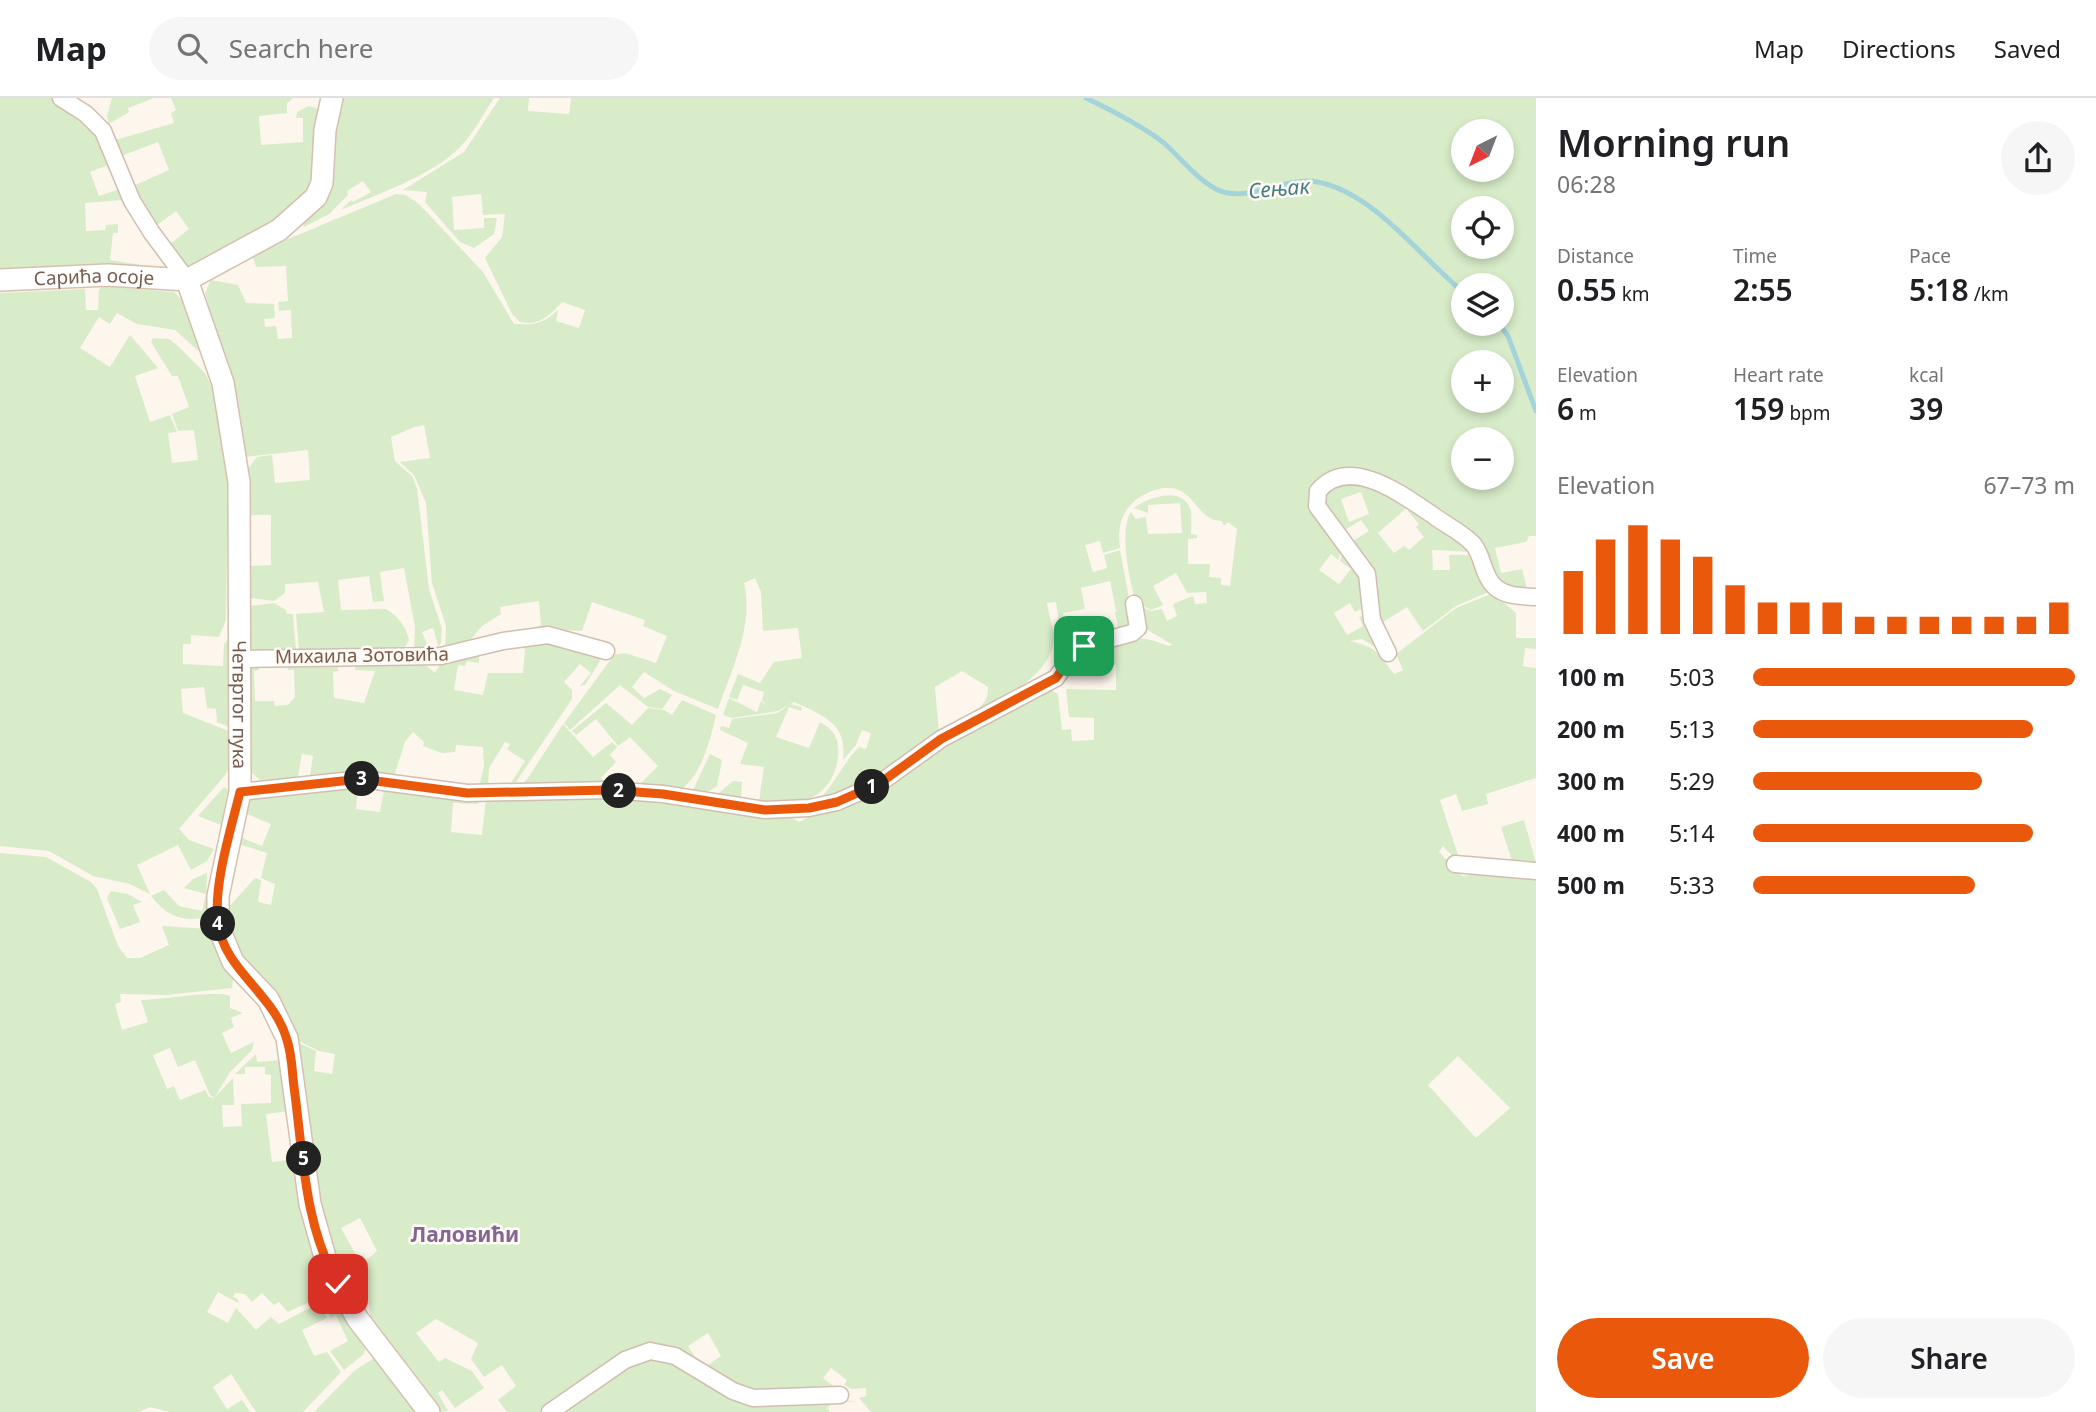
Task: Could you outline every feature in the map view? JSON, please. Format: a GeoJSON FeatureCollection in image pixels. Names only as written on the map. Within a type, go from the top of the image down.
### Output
{"type":"FeatureCollection","features":[{"type":"Feature","properties":{"kind":"street"},"geometry":{"type":"LineString","coordinates":[[61,98],[86,114],[103,131],[132,201],[187,280],[279,230],[316,197],[322,183],[325,130],[332,98]]}},
{"type":"Feature","properties":{"kind":"street","name":"Сарића осоје"},"geometry":{"type":"LineString","coordinates":[[0,280],[108,275],[187,280]]}},
{"type":"Feature","properties":{"kind":"street","name":"Четвртог пука"},"geometry":{"type":"LineString","coordinates":[[187,280],[223,383],[236,459],[241,543],[240,792],[217,909],[223,944],[233,962],[268,999],[287,1038],[310,1204],[327,1264],[357,1318],[429,1412]]}},
{"type":"Feature","properties":{"kind":"street"},"geometry":{"type":"LineString","coordinates":[[1388,653],[1372,621],[1367,574],[1317,506],[1318,491],[1335,480],[1368,479],[1395,491],[1474,545],[1485,574],[1500,591],[1513,596],[1536,597]]}},
{"type":"Feature","properties":{"kind":"street"},"geometry":{"type":"LineString","coordinates":[[240,792],[361,779],[480,794],[610,790],[663,794],[765,810],[809,808],[837,802],[880,783],[941,739],[1056,678],[1073,654],[1084,646],[1132,633],[1138,628],[1134,604]]}},
{"type":"Feature","properties":{"kind":"street","name":"Михаила Зотовића"},"geometry":{"type":"LineString","coordinates":[[240,659],[441,656],[503,641],[548,635],[606,651]]}},
{"type":"Feature","properties":{"kind":"street"},"geometry":{"type":"LineString","coordinates":[[1455,864],[1536,871]]}},
{"type":"Feature","properties":{"kind":"street"},"geometry":{"type":"LineString","coordinates":[[550,1412],[625,1360],[650,1351],[675,1356],[733,1391],[753,1398],[840,1395]]}},
{"type":"Feature","properties":{"kind":"green space"},"geometry":{"type":"Polygon","coordinates":[[[0,98],[55,98],[95,128],[111,164],[90,172],[99,196],[120,189],[124,200],[85,203],[86,231],[105,230],[106,225],[118,224],[118,233],[113,233],[110,260],[160,268],[0,269],[0,98]]]}},
{"type":"Feature","properties":{"kind":"green space"},"geometry":{"type":"Polygon","coordinates":[[[112,98],[154,98],[128,108],[129,112],[109,124],[107,116],[112,98]]]}},
{"type":"Feature","properties":{"kind":"green space"},"geometry":{"type":"Polygon","coordinates":[[[171,98],[293,98],[287,103],[287,113],[259,116],[261,145],[303,142],[303,118],[296,118],[297,112],[309,106],[321,110],[313,185],[281,221],[189,268],[169,245],[189,229],[176,211],[156,226],[133,186],[169,170],[158,142],[121,156],[115,140],[174,123],[171,113],[176,110],[171,98]]]}},
{"type":"Feature","properties":{"kind":"green space"},"geometry":{"type":"Polygon","coordinates":[[[341,98],[494,98],[465,142],[435,167],[341,210],[351,200],[353,202],[371,192],[363,181],[347,191],[348,195],[329,214],[304,227],[303,224],[320,206],[341,98]]]}},
{"type":"Feature","properties":{"kind":"green space"},"geometry":{"type":"Polygon","coordinates":[[[500,98],[529,98],[528,111],[569,114],[571,98],[1536,98],[1536,536],[1529,536],[1526,542],[1495,548],[1501,573],[1522,569],[1528,593],[1502,588],[1477,542],[1347,475],[1316,480],[1312,489],[1340,543],[1338,560],[1331,554],[1319,570],[1339,584],[1351,569],[1340,561],[1344,547],[1364,574],[1368,619],[1361,609],[1355,612],[1350,603],[1334,613],[1347,635],[1363,626],[1359,617],[1361,616],[1372,631],[1378,649],[1362,639],[1350,641],[1376,652],[1394,674],[1403,670],[1396,654],[1456,608],[1493,593],[1516,613],[1516,638],[1536,638],[1536,649],[1525,648],[1523,666],[1536,668],[1536,778],[1486,794],[1488,804],[1462,811],[1456,794],[1440,800],[1459,858],[1455,859],[1443,846],[1439,852],[1462,876],[1494,872],[1536,879],[1536,1412],[871,1412],[859,1398],[866,1396],[866,1388],[851,1389],[844,1385],[847,1380],[831,1368],[823,1378],[840,1391],[759,1396],[702,1369],[721,1356],[708,1333],[688,1346],[700,1365],[657,1349],[544,1412],[507,1412],[498,1400],[516,1386],[502,1365],[484,1377],[471,1359],[478,1343],[436,1319],[416,1333],[439,1362],[445,1358],[472,1371],[484,1388],[455,1408],[442,1390],[438,1393],[448,1411],[437,1412],[371,1322],[368,1297],[348,1283],[355,1270],[377,1251],[360,1218],[341,1228],[357,1257],[342,1274],[318,1206],[295,1041],[316,1051],[314,1071],[332,1074],[335,1054],[319,1051],[295,1039],[232,947],[226,910],[255,878],[261,880],[258,902],[271,905],[275,884],[261,878],[267,853],[241,845],[237,855],[234,855],[237,836],[262,846],[271,824],[247,814],[244,822],[248,798],[358,783],[356,809],[380,812],[385,785],[478,798],[478,804],[453,803],[451,832],[482,835],[486,799],[606,793],[787,815],[799,822],[1048,689],[1058,694],[1062,730],[1071,729],[1072,741],[1094,740],[1094,718],[1069,717],[1066,689],[1116,690],[1116,665],[1095,665],[1095,652],[1080,652],[1134,638],[1173,645],[1146,629],[1142,607],[1151,611],[1162,609],[1167,621],[1177,616],[1173,604],[1193,596],[1195,604],[1207,603],[1206,592],[1187,593],[1176,573],[1153,586],[1163,605],[1151,610],[1142,605],[1141,597],[1137,597],[1137,603],[1128,570],[1126,543],[1127,520],[1131,512],[1136,519],[1146,517],[1148,534],[1182,533],[1180,503],[1148,505],[1148,513],[1134,508],[1148,500],[1166,495],[1182,498],[1191,512],[1191,534],[1197,535],[1197,538],[1188,539],[1188,564],[1210,564],[1209,577],[1221,578],[1221,585],[1230,586],[1237,529],[1228,522],[1224,526],[1222,521],[1204,514],[1185,494],[1176,489],[1162,488],[1135,500],[1122,521],[1120,548],[1103,553],[1100,541],[1085,545],[1093,572],[1107,568],[1104,555],[1120,550],[1134,625],[1119,631],[1115,613],[1121,598],[1116,610],[1110,581],[1081,588],[1085,609],[1063,613],[1064,623],[1060,627],[1056,602],[1047,603],[1053,630],[1053,646],[1048,659],[1027,682],[998,701],[956,722],[978,709],[988,694],[988,687],[962,671],[935,687],[939,734],[893,769],[816,803],[859,747],[866,749],[871,733],[862,730],[856,745],[843,760],[843,747],[837,729],[823,716],[794,702],[778,711],[732,718],[723,715],[729,698],[757,712],[761,701],[767,707],[762,700],[764,692],[743,685],[737,700],[729,697],[738,674],[760,683],[774,662],[802,658],[798,628],[763,631],[761,592],[755,578],[744,583],[744,631],[718,709],[674,691],[644,672],[632,687],[644,698],[660,689],[672,695],[662,709],[648,707],[620,685],[570,730],[564,723],[614,655],[625,653],[656,663],[667,636],[643,626],[645,620],[592,602],[582,631],[551,629],[520,633],[541,625],[539,601],[500,607],[501,614],[482,626],[467,644],[445,649],[446,626],[432,583],[426,503],[414,475],[400,462],[430,458],[424,425],[391,437],[395,461],[412,476],[417,488],[429,589],[442,629],[441,643],[436,650],[438,645],[433,628],[422,632],[430,651],[414,649],[415,627],[404,568],[380,572],[384,601],[373,602],[369,576],[338,580],[341,610],[386,609],[398,618],[406,630],[409,640],[404,649],[299,651],[296,614],[324,612],[318,582],[285,584],[285,593],[274,601],[249,598],[249,566],[271,565],[271,515],[248,515],[247,470],[257,457],[272,455],[275,483],[310,480],[308,450],[244,457],[225,363],[205,293],[211,280],[238,285],[246,303],[274,304],[275,318],[264,319],[265,327],[276,326],[278,339],[292,338],[291,310],[279,311],[278,302],[288,301],[286,266],[256,267],[252,254],[396,194],[405,195],[418,203],[483,272],[514,324],[538,323],[558,310],[556,321],[579,328],[585,310],[562,302],[539,321],[520,322],[512,314],[485,258],[502,237],[505,214],[483,215],[481,194],[452,197],[454,230],[484,228],[484,218],[497,218],[494,234],[474,248],[460,242],[425,202],[427,192],[403,190],[464,152],[500,98]],[[1458,1056],[1428,1085],[1476,1138],[1510,1108],[1458,1056]]]}},
{"type":"Feature","properties":{"kind":"green space"},"geometry":{"type":"Polygon","coordinates":[[[102,286],[174,292],[185,303],[204,356],[175,330],[137,324],[117,313],[110,324],[99,317],[80,348],[110,367],[130,335],[158,368],[135,376],[150,422],[170,415],[177,432],[168,433],[172,463],[198,460],[194,430],[178,431],[172,414],[189,407],[178,376],[172,376],[151,342],[153,338],[169,339],[177,345],[205,373],[213,389],[228,482],[226,620],[219,637],[191,635],[191,644],[183,644],[183,664],[223,666],[224,644],[229,638],[231,728],[217,722],[216,709],[207,708],[204,687],[181,689],[183,713],[231,732],[230,765],[226,774],[179,829],[189,840],[214,849],[207,861],[191,870],[178,845],[137,865],[150,894],[130,884],[93,876],[49,851],[0,846],[0,293],[85,289],[86,310],[98,310],[99,290],[102,286]]]}},
{"type":"Feature","properties":{"kind":"green space"},"geometry":{"type":"Polygon","coordinates":[[[1357,480],[1410,505],[1378,533],[1394,553],[1404,546],[1409,550],[1424,537],[1416,527],[1419,524],[1408,511],[1412,507],[1473,552],[1432,550],[1433,570],[1450,570],[1449,555],[1475,555],[1491,591],[1456,606],[1423,631],[1407,607],[1377,626],[1349,542],[1351,538],[1353,541],[1369,531],[1361,520],[1340,533],[1326,515],[1322,494],[1333,485],[1357,480]],[[1361,492],[1341,499],[1349,522],[1369,514],[1361,492]]]}},
{"type":"Feature","properties":{"kind":"green space"},"geometry":{"type":"Polygon","coordinates":[[[274,603],[286,610],[287,614],[293,614],[296,651],[254,651],[250,647],[249,606],[274,603]]]}},
{"type":"Feature","properties":{"kind":"green space"},"geometry":{"type":"Polygon","coordinates":[[[548,640],[586,654],[590,649],[600,656],[600,661],[585,685],[580,686],[591,673],[580,664],[564,682],[572,690],[572,699],[516,782],[511,783],[525,761],[507,749],[510,744],[505,742],[489,768],[488,788],[479,787],[484,766],[483,747],[456,745],[455,752],[442,753],[423,746],[424,742],[413,732],[405,742],[395,773],[398,777],[350,772],[310,775],[313,756],[302,754],[298,777],[260,780],[252,773],[249,670],[258,663],[259,670],[254,671],[255,701],[274,701],[275,706],[288,705],[295,697],[294,670],[288,670],[288,661],[338,660],[338,671],[333,672],[334,698],[364,703],[375,671],[355,670],[355,660],[424,664],[435,673],[441,662],[479,654],[479,663],[467,661],[465,666],[458,665],[454,690],[483,695],[488,673],[523,673],[525,650],[519,641],[548,640]]]}},
{"type":"Feature","properties":{"kind":"green space"},"geometry":{"type":"Polygon","coordinates":[[[682,700],[716,715],[699,767],[687,785],[679,790],[623,786],[631,783],[639,785],[658,766],[630,737],[618,746],[596,719],[576,735],[572,731],[606,703],[632,725],[648,708],[664,710],[672,715],[682,700]]]}},
{"type":"Feature","properties":{"kind":"green space"},"geometry":{"type":"Polygon","coordinates":[[[790,704],[802,707],[801,711],[789,707],[776,737],[809,748],[820,722],[833,732],[837,741],[838,758],[832,778],[821,792],[806,800],[770,804],[714,797],[733,781],[742,782],[741,799],[759,801],[764,767],[740,764],[748,743],[720,730],[721,726],[729,728],[732,719],[778,713],[790,704]]]}},
{"type":"Feature","properties":{"kind":"green space"},"geometry":{"type":"Polygon","coordinates":[[[563,724],[593,757],[612,742],[617,747],[610,755],[616,762],[601,778],[606,784],[621,769],[609,784],[518,789],[528,778],[563,724]]]}},
{"type":"Feature","properties":{"kind":"green space"},"geometry":{"type":"Polygon","coordinates":[[[710,754],[722,760],[717,786],[706,793],[692,792],[710,754]]]}},
{"type":"Feature","properties":{"kind":"green space"},"geometry":{"type":"Polygon","coordinates":[[[224,787],[228,790],[221,825],[198,816],[224,787]]]}},
{"type":"Feature","properties":{"kind":"green space"},"geometry":{"type":"Polygon","coordinates":[[[1524,820],[1536,865],[1512,861],[1501,827],[1524,820]]]}},
{"type":"Feature","properties":{"kind":"green space"},"geometry":{"type":"Polygon","coordinates":[[[0,853],[46,857],[91,882],[97,889],[118,946],[127,958],[140,958],[169,945],[162,926],[210,929],[224,967],[233,978],[232,988],[166,995],[120,994],[121,1002],[115,1004],[122,1030],[148,1022],[141,1000],[224,994],[230,996],[230,1008],[243,1013],[231,1018],[234,1027],[222,1033],[231,1053],[254,1042],[252,1050],[230,1072],[215,1097],[233,1078],[234,1105],[222,1105],[223,1127],[242,1126],[241,1104],[271,1103],[271,1075],[265,1074],[265,1067],[245,1067],[245,1074],[235,1074],[256,1054],[257,1062],[282,1060],[289,1111],[266,1114],[272,1162],[296,1159],[333,1291],[288,1312],[279,1302],[274,1305],[262,1293],[252,1302],[245,1294],[235,1293],[233,1297],[238,1299],[238,1303],[218,1292],[207,1312],[228,1323],[236,1308],[256,1330],[271,1317],[279,1324],[334,1295],[320,1304],[327,1318],[302,1330],[314,1356],[327,1352],[341,1372],[303,1412],[256,1412],[231,1374],[213,1387],[227,1409],[242,1400],[250,1412],[169,1412],[150,1407],[139,1412],[0,1412],[0,853]],[[170,1048],[153,1055],[167,1089],[174,1086],[180,1100],[205,1090],[209,1097],[215,1098],[210,1095],[195,1060],[178,1067],[170,1048]]]}},
{"type":"Feature","properties":{"kind":"green space"},"geometry":{"type":"Polygon","coordinates":[[[207,873],[206,913],[201,918],[186,919],[173,915],[151,896],[164,890],[179,906],[202,911],[206,894],[184,888],[193,879],[207,873]]]}},
{"type":"Feature","properties":{"kind":"green space"},"geometry":{"type":"Polygon","coordinates":[[[111,891],[128,894],[142,902],[133,905],[140,922],[120,929],[107,898],[111,891]]]}},
{"type":"Feature","properties":{"kind":"green space"},"geometry":{"type":"Polygon","coordinates":[[[342,1307],[366,1346],[364,1354],[344,1370],[330,1351],[348,1341],[336,1315],[330,1318],[330,1313],[342,1307]]]}},
{"type":"Feature","properties":{"kind":"green space"},"geometry":{"type":"Polygon","coordinates":[[[665,1356],[727,1391],[830,1397],[856,1402],[835,1401],[827,1408],[830,1412],[554,1412],[637,1358],[665,1356]]]}},
{"type":"Feature","properties":{"kind":"green space"},"geometry":{"type":"Polygon","coordinates":[[[374,1358],[420,1412],[314,1412],[354,1371],[374,1358]]]}},
{"type":"Feature","properties":{"kind":"waterway","name":"Сењак"},"geometry":{"type":"LineString","coordinates":[[1086,98],[1155,136],[1216,189],[1227,193],[1250,193],[1299,181],[1310,181],[1332,186],[1353,196],[1392,225],[1451,281]]}},
{"type":"Feature","properties":{"kind":"waterway","name":"Сењак"},"geometry":{"type":"LineString","coordinates":[[1508,336],[1536,411]]}},
{"type":"Feature","properties":{"kind":"district","name":"Лаловићи"},"geometry":{"type":"Point","coordinates":[465,1234]}},
{"type":"Feature","properties":{"kind":"route"},"geometry":{"type":"LineString","coordinates":[[338,1284],[327,1264],[310,1204],[287,1038],[268,999],[233,962],[223,944],[218,926],[219,896],[240,792],[338,779],[361,779],[467,793],[610,790],[663,794],[765,810],[791,811],[809,808],[837,802],[880,783],[941,739],[1056,678],[1073,654],[1084,646]]}}]}
